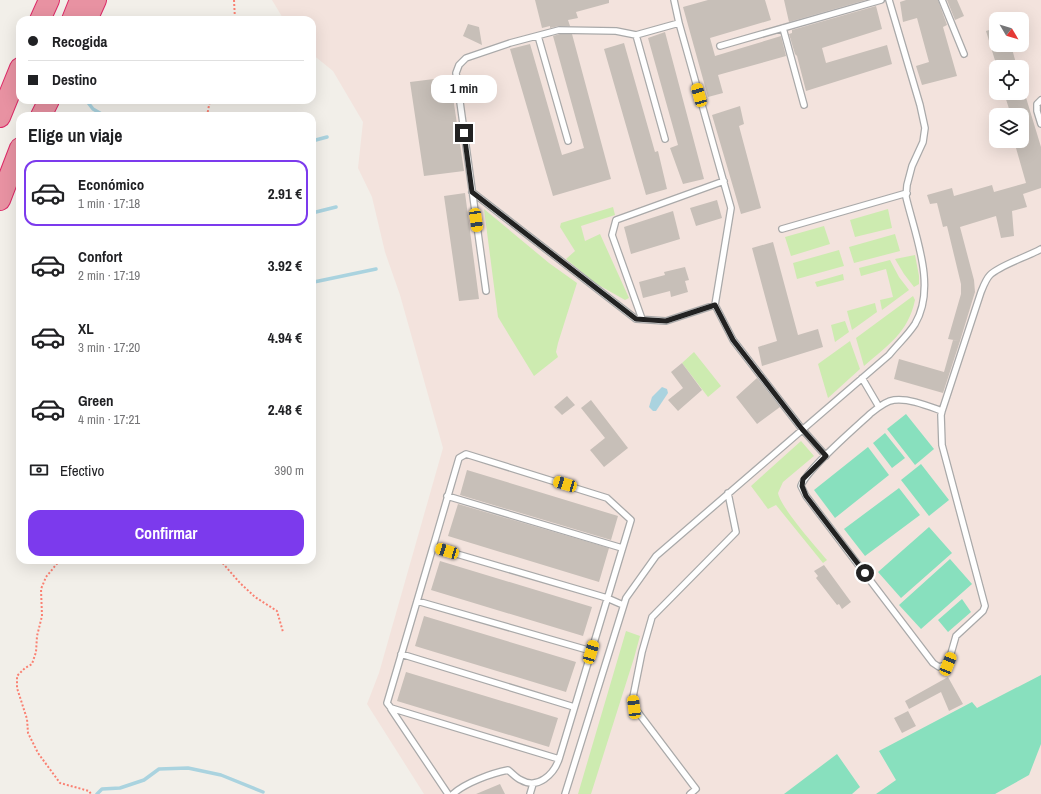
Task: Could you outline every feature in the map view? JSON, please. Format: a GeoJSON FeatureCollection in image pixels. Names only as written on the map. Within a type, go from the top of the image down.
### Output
{"type":"FeatureCollection","features":[{"type":"Feature","properties":{"kind":"highway"},"geometry":{"type":"LineString","coordinates":[[42,16],[49,0]]}},
{"type":"Feature","properties":{"kind":"highway"},"geometry":{"type":"LineString","coordinates":[[74,16],[80,0]]}},
{"type":"Feature","properties":{"kind":"highway"},"geometry":{"type":"LineString","coordinates":[[89,16],[96,0]]}},
{"type":"Feature","properties":{"kind":"highway"},"geometry":{"type":"LineString","coordinates":[[0,117],[16,78]]}},
{"type":"Feature","properties":{"kind":"highway"},"geometry":{"type":"LineString","coordinates":[[0,200],[16,158]]}},
{"type":"Feature","properties":{"kind":"highway"},"geometry":{"type":"LineString","coordinates":[[0,203],[16,169]]}},
{"type":"Feature","properties":{"kind":"lane"},"geometry":{"type":"LineString","coordinates":[[674,0],[679,23],[731,208],[715,305],[733,340],[802,429],[826,456]]}},
{"type":"Feature","properties":{"kind":"lane"},"geometry":{"type":"LineString","coordinates":[[720,46],[881,0]]}},
{"type":"Feature","properties":{"kind":"lane"},"geometry":{"type":"LineString","coordinates":[[565,794],[626,598],[656,556],[889,355],[914,324],[922,309],[925,290],[924,271],[907,193],[907,185],[912,166],[922,142],[925,128],[920,105],[889,0]]}},
{"type":"Feature","properties":{"kind":"lane"},"geometry":{"type":"LineString","coordinates":[[942,0],[964,54]]}},
{"type":"Feature","properties":{"kind":"lane"},"geometry":{"type":"LineString","coordinates":[[486,291],[456,73],[459,65],[466,58],[510,43],[558,30],[616,31],[636,35],[679,23]]}},
{"type":"Feature","properties":{"kind":"lane"},"geometry":{"type":"LineString","coordinates":[[783,28],[804,105]]}},
{"type":"Feature","properties":{"kind":"lane"},"geometry":{"type":"LineString","coordinates":[[636,35],[665,139]]}},
{"type":"Feature","properties":{"kind":"lane"},"geometry":{"type":"LineString","coordinates":[[538,36],[568,141]]}},
{"type":"Feature","properties":{"kind":"lane"},"geometry":{"type":"LineString","coordinates":[[1041,100],[1037,104],[1041,124]]}},
{"type":"Feature","properties":{"kind":"lane"},"geometry":{"type":"LineString","coordinates":[[642,319],[612,235],[616,220],[724,181]]}},
{"type":"Feature","properties":{"kind":"lane"},"geometry":{"type":"LineString","coordinates":[[472,192],[636,319],[666,321],[715,305]]}},
{"type":"Feature","properties":{"kind":"lane"},"geometry":{"type":"LineString","coordinates":[[782,229],[907,193]]}},
{"type":"Feature","properties":{"kind":"lane"},"geometry":{"type":"LineString","coordinates":[[942,411],[909,401],[893,400],[879,407],[803,479],[802,486],[806,496],[933,663],[939,667],[948,664],[956,636],[983,611],[985,606],[942,445],[940,432],[942,411],[981,292],[989,276],[1002,267],[1041,249]]}},
{"type":"Feature","properties":{"kind":"lane"},"geometry":{"type":"LineString","coordinates":[[862,378],[879,407]]}},
{"type":"Feature","properties":{"kind":"lane"},"geometry":{"type":"LineString","coordinates":[[448,794],[387,702],[458,458],[466,454],[607,498],[631,520],[556,769],[547,778],[533,784],[522,781],[508,770],[460,788],[453,794]]}},
{"type":"Feature","properties":{"kind":"lane"},"geometry":{"type":"LineString","coordinates":[[690,794],[696,789],[634,707],[633,697],[642,652],[652,617],[736,532],[728,493]]}},
{"type":"Feature","properties":{"kind":"lane"},"geometry":{"type":"LineString","coordinates":[[447,496],[622,548]]}},
{"type":"Feature","properties":{"kind":"lane"},"geometry":{"type":"LineString","coordinates":[[433,547],[607,598],[623,606]]}},
{"type":"Feature","properties":{"kind":"lane"},"geometry":{"type":"LineString","coordinates":[[417,601],[591,652]]}},
{"type":"Feature","properties":{"kind":"lane"},"geometry":{"type":"LineString","coordinates":[[401,654],[574,707]]}},
{"type":"Feature","properties":{"kind":"lane"},"geometry":{"type":"LineString","coordinates":[[391,708],[559,759]]}},
{"type":"Feature","properties":{"kind":"lane"},"geometry":{"type":"LineString","coordinates":[[530,794],[533,784]]}},
{"type":"Feature","properties":{"kind":"path"},"geometry":{"type":"LineString","coordinates":[[234,0],[235,16]]}},
{"type":"Feature","properties":{"kind":"path"},"geometry":{"type":"LineString","coordinates":[[57,564],[46,577],[41,589],[42,616],[37,636],[36,652],[32,664],[25,668],[17,676],[18,688],[27,718],[28,733],[38,753],[60,783],[89,791],[91,794]]}},
{"type":"Feature","properties":{"kind":"path"},"geometry":{"type":"LineString","coordinates":[[223,564],[255,597],[276,611],[283,632]]}},
{"type":"Feature","properties":{"kind":"shaded area"},"geometry":{"type":"Polygon","coordinates":[[[272,0],[1041,0],[1041,794],[424,794],[367,704],[379,673],[443,448],[400,295],[385,252],[372,197],[358,168],[363,122],[333,71],[316,57],[316,16],[282,16],[272,0]]]}},
{"type":"Feature","properties":{"kind":"green space"},"geometry":{"type":"Polygon","coordinates":[[[613,207],[615,215],[581,226],[585,241],[600,234],[629,298],[625,300],[595,283],[566,259],[575,251],[560,227],[561,223],[613,207]]]}},
{"type":"Feature","properties":{"kind":"green space"},"geometry":{"type":"Polygon","coordinates":[[[484,209],[549,263],[577,283],[558,343],[556,352],[558,357],[534,376],[498,317],[484,209]]]}},
{"type":"Feature","properties":{"kind":"green space"},"geometry":{"type":"Polygon","coordinates":[[[888,209],[892,228],[855,237],[850,220],[888,209]]]}},
{"type":"Feature","properties":{"kind":"green space"},"geometry":{"type":"Polygon","coordinates":[[[824,226],[830,244],[791,256],[785,237],[824,226]]]}},
{"type":"Feature","properties":{"kind":"green space"},"geometry":{"type":"Polygon","coordinates":[[[895,234],[900,251],[854,263],[849,247],[895,234]]]}},
{"type":"Feature","properties":{"kind":"green space"},"geometry":{"type":"Polygon","coordinates":[[[839,250],[844,266],[797,279],[793,263],[839,250]]]}},
{"type":"Feature","properties":{"kind":"green space"},"geometry":{"type":"Polygon","coordinates":[[[915,255],[919,284],[914,287],[895,259],[915,255]]]}},
{"type":"Feature","properties":{"kind":"green space"},"geometry":{"type":"Polygon","coordinates":[[[890,260],[899,277],[909,290],[882,310],[880,300],[893,297],[886,269],[861,276],[859,268],[890,260]]]}},
{"type":"Feature","properties":{"kind":"green space"},"geometry":{"type":"Polygon","coordinates":[[[843,274],[844,280],[817,287],[815,282],[843,274]]]}},
{"type":"Feature","properties":{"kind":"green space"},"geometry":{"type":"Polygon","coordinates":[[[913,296],[915,300],[912,311],[902,330],[889,345],[864,366],[856,338],[913,296]]]}},
{"type":"Feature","properties":{"kind":"green space"},"geometry":{"type":"Polygon","coordinates":[[[875,303],[877,312],[852,330],[847,311],[875,303]]]}},
{"type":"Feature","properties":{"kind":"green space"},"geometry":{"type":"Polygon","coordinates":[[[845,321],[849,332],[835,342],[831,325],[845,321]]]}},
{"type":"Feature","properties":{"kind":"green space"},"geometry":{"type":"Polygon","coordinates":[[[850,341],[860,369],[828,398],[818,364],[850,341]]]}},
{"type":"Feature","properties":{"kind":"green space"},"geometry":{"type":"Polygon","coordinates":[[[694,352],[721,386],[708,397],[682,363],[694,352]]]}},
{"type":"Feature","properties":{"kind":"green space"},"geometry":{"type":"Polygon","coordinates":[[[906,414],[934,449],[915,465],[887,429],[906,414]]]}},
{"type":"Feature","properties":{"kind":"green space"},"geometry":{"type":"Polygon","coordinates":[[[885,433],[905,458],[892,468],[873,443],[885,433]]]}},
{"type":"Feature","properties":{"kind":"green space"},"geometry":{"type":"Polygon","coordinates":[[[801,441],[814,456],[783,482],[778,493],[785,508],[827,560],[823,563],[776,505],[768,509],[751,486],[801,441]]]}},
{"type":"Feature","properties":{"kind":"green space"},"geometry":{"type":"Polygon","coordinates":[[[868,447],[889,475],[835,518],[814,490],[868,447]]]}},
{"type":"Feature","properties":{"kind":"green space"},"geometry":{"type":"Polygon","coordinates":[[[921,464],[949,500],[929,516],[901,480],[921,464]]]}},
{"type":"Feature","properties":{"kind":"green space"},"geometry":{"type":"Polygon","coordinates":[[[899,488],[920,515],[865,556],[844,529],[899,488]]]}},
{"type":"Feature","properties":{"kind":"green space"},"geometry":{"type":"Polygon","coordinates":[[[929,527],[952,553],[901,598],[878,572],[929,527]]]}},
{"type":"Feature","properties":{"kind":"green space"},"geometry":{"type":"Polygon","coordinates":[[[950,559],[972,584],[921,629],[899,605],[950,559]]]}},
{"type":"Feature","properties":{"kind":"green space"},"geometry":{"type":"Polygon","coordinates":[[[962,599],[971,612],[948,632],[938,620],[962,599]]]}},
{"type":"Feature","properties":{"kind":"green space"},"geometry":{"type":"Polygon","coordinates":[[[626,631],[640,636],[634,658],[591,794],[578,794],[626,631]]]}},
{"type":"Feature","properties":{"kind":"green space"},"geometry":{"type":"Polygon","coordinates":[[[1041,675],[1041,744],[1029,775],[995,794],[876,794],[896,780],[879,751],[972,702],[977,708],[1041,675]]]}},
{"type":"Feature","properties":{"kind":"green space"},"geometry":{"type":"Polygon","coordinates":[[[837,754],[860,787],[852,794],[784,794],[837,754]]]}},
{"type":"Feature","properties":{"kind":"water"},"geometry":{"type":"Polygon","coordinates":[[[662,387],[667,389],[668,393],[656,411],[653,411],[649,407],[652,397],[662,387]]]}},
{"type":"Feature","properties":{"kind":"building"},"geometry":{"type":"Polygon","coordinates":[[[535,0],[609,0],[609,3],[576,12],[578,18],[568,20],[570,26],[550,28],[550,26],[542,28],[535,0]]]}},
{"type":"Feature","properties":{"kind":"building"},"geometry":{"type":"Polygon","coordinates":[[[708,0],[765,0],[771,20],[710,38],[715,56],[781,36],[786,56],[718,75],[723,93],[708,97],[683,7],[708,0]]]}},
{"type":"Feature","properties":{"kind":"building"},"geometry":{"type":"Polygon","coordinates":[[[784,0],[866,0],[789,22],[784,0]]]}},
{"type":"Feature","properties":{"kind":"building"},"geometry":{"type":"Polygon","coordinates":[[[906,0],[938,0],[947,25],[943,27],[957,76],[922,85],[916,66],[929,62],[917,18],[903,22],[900,2],[906,0]]]}},
{"type":"Feature","properties":{"kind":"building"},"geometry":{"type":"Polygon","coordinates":[[[947,0],[957,0],[964,16],[955,20],[947,0]]]}},
{"type":"Feature","properties":{"kind":"building"},"geometry":{"type":"Polygon","coordinates":[[[876,6],[882,29],[822,48],[826,63],[887,45],[892,64],[806,91],[797,56],[789,34],[792,33],[792,30],[876,6]]]}},
{"type":"Feature","properties":{"kind":"building"},"geometry":{"type":"Polygon","coordinates":[[[468,24],[479,27],[482,45],[463,36],[468,24]]]}},
{"type":"Feature","properties":{"kind":"building"},"geometry":{"type":"Polygon","coordinates":[[[989,30],[989,41],[986,31],[989,30]]]}},
{"type":"Feature","properties":{"kind":"building"},"geometry":{"type":"Polygon","coordinates":[[[665,32],[704,179],[683,184],[670,148],[678,145],[648,38],[665,32]]]}},
{"type":"Feature","properties":{"kind":"building"},"geometry":{"type":"Polygon","coordinates":[[[560,34],[572,34],[611,179],[553,196],[510,49],[530,44],[562,155],[584,148],[553,36],[560,34]]]}},
{"type":"Feature","properties":{"kind":"building"},"geometry":{"type":"Polygon","coordinates":[[[624,43],[655,152],[658,151],[667,189],[646,195],[604,49],[624,43]]]}},
{"type":"Feature","properties":{"kind":"building"},"geometry":{"type":"Polygon","coordinates":[[[992,52],[1013,52],[1015,60],[995,60],[992,52]]]}},
{"type":"Feature","properties":{"kind":"building"},"geometry":{"type":"Polygon","coordinates":[[[450,77],[464,171],[424,176],[410,82],[450,77]]]}},
{"type":"Feature","properties":{"kind":"building"},"geometry":{"type":"Polygon","coordinates":[[[1006,100],[1027,100],[1041,147],[1041,188],[1023,194],[1027,207],[1012,211],[1014,236],[1001,238],[996,216],[960,227],[974,280],[975,292],[960,341],[948,339],[961,294],[961,284],[947,226],[943,227],[937,203],[930,204],[927,195],[952,188],[954,196],[992,185],[994,192],[1026,183],[1016,148],[1029,148],[1029,108],[1009,108],[1006,100]]]}},
{"type":"Feature","properties":{"kind":"building"},"geometry":{"type":"Polygon","coordinates":[[[740,106],[744,124],[739,126],[761,208],[741,214],[712,115],[740,106]]]}},
{"type":"Feature","properties":{"kind":"building"},"geometry":{"type":"Polygon","coordinates":[[[465,193],[479,299],[459,301],[444,196],[465,193]]]}},
{"type":"Feature","properties":{"kind":"building"},"geometry":{"type":"Polygon","coordinates":[[[717,200],[722,218],[696,226],[690,208],[717,200]]]}},
{"type":"Feature","properties":{"kind":"building"},"geometry":{"type":"Polygon","coordinates":[[[673,211],[680,239],[631,254],[624,227],[673,211]]]}},
{"type":"Feature","properties":{"kind":"building"},"geometry":{"type":"Polygon","coordinates":[[[773,242],[798,335],[818,329],[823,347],[762,366],[758,347],[777,341],[752,248],[773,242]]]}},
{"type":"Feature","properties":{"kind":"building"},"geometry":{"type":"Polygon","coordinates":[[[685,267],[689,280],[685,281],[688,292],[671,297],[670,291],[643,298],[639,282],[665,275],[664,272],[685,267]]]}},
{"type":"Feature","properties":{"kind":"building"},"geometry":{"type":"Polygon","coordinates":[[[953,340],[960,341],[943,393],[894,379],[899,359],[944,372],[953,340]]]}},
{"type":"Feature","properties":{"kind":"building"},"geometry":{"type":"Polygon","coordinates":[[[682,363],[702,390],[678,411],[668,400],[683,388],[671,372],[682,363]]]}},
{"type":"Feature","properties":{"kind":"building"},"geometry":{"type":"Polygon","coordinates":[[[757,378],[780,407],[757,424],[736,397],[757,378]]]}},
{"type":"Feature","properties":{"kind":"building"},"geometry":{"type":"Polygon","coordinates":[[[567,396],[575,405],[562,415],[554,407],[567,396]]]}},
{"type":"Feature","properties":{"kind":"building"},"geometry":{"type":"Polygon","coordinates":[[[591,400],[628,448],[604,467],[590,450],[605,438],[581,408],[591,400]]]}},
{"type":"Feature","properties":{"kind":"building"},"geometry":{"type":"Polygon","coordinates":[[[467,470],[618,516],[611,540],[460,495],[467,470]]]}},
{"type":"Feature","properties":{"kind":"building"},"geometry":{"type":"Polygon","coordinates":[[[458,504],[609,548],[599,582],[448,536],[458,504]]]}},
{"type":"Feature","properties":{"kind":"building"},"geometry":{"type":"Polygon","coordinates":[[[440,561],[592,607],[583,636],[431,590],[440,561]]]}},
{"type":"Feature","properties":{"kind":"building"},"geometry":{"type":"Polygon","coordinates":[[[824,565],[851,602],[842,609],[839,604],[837,605],[816,578],[818,576],[814,571],[824,565]]]}},
{"type":"Feature","properties":{"kind":"building"},"geometry":{"type":"Polygon","coordinates":[[[424,616],[576,662],[566,692],[415,646],[424,616]]]}},
{"type":"Feature","properties":{"kind":"building"},"geometry":{"type":"Polygon","coordinates":[[[406,672],[558,718],[549,747],[397,701],[406,672]]]}},
{"type":"Feature","properties":{"kind":"building"},"geometry":{"type":"Polygon","coordinates":[[[948,677],[963,704],[949,711],[941,692],[909,709],[905,701],[948,677]]]}},
{"type":"Feature","properties":{"kind":"building"},"geometry":{"type":"Polygon","coordinates":[[[908,711],[916,726],[902,733],[894,718],[908,711]]]}},
{"type":"Feature","properties":{"kind":"building"},"geometry":{"type":"Polygon","coordinates":[[[500,784],[505,794],[476,794],[500,784]]]}},
{"type":"Feature","properties":{"kind":"waterway"},"geometry":{"type":"LineString","coordinates":[[89,104],[98,112]]}},
{"type":"Feature","properties":{"kind":"waterway"},"geometry":{"type":"LineString","coordinates":[[316,140],[327,137]]}},
{"type":"Feature","properties":{"kind":"waterway"},"geometry":{"type":"LineString","coordinates":[[316,212],[336,207]]}},
{"type":"Feature","properties":{"kind":"waterway"},"geometry":{"type":"LineString","coordinates":[[316,282],[376,269]]}},
{"type":"Feature","properties":{"kind":"waterway"},"geometry":{"type":"LineString","coordinates":[[97,794],[102,789],[120,788],[144,780],[159,769],[188,768],[221,775],[263,792]]}},
{"type":"Feature","properties":{"kind":"route"},"geometry":{"type":"LineString","coordinates":[[464,133],[472,192],[636,319],[666,321],[715,305],[733,340],[802,429],[826,456],[803,479],[802,486],[806,496],[865,573]]}}]}
